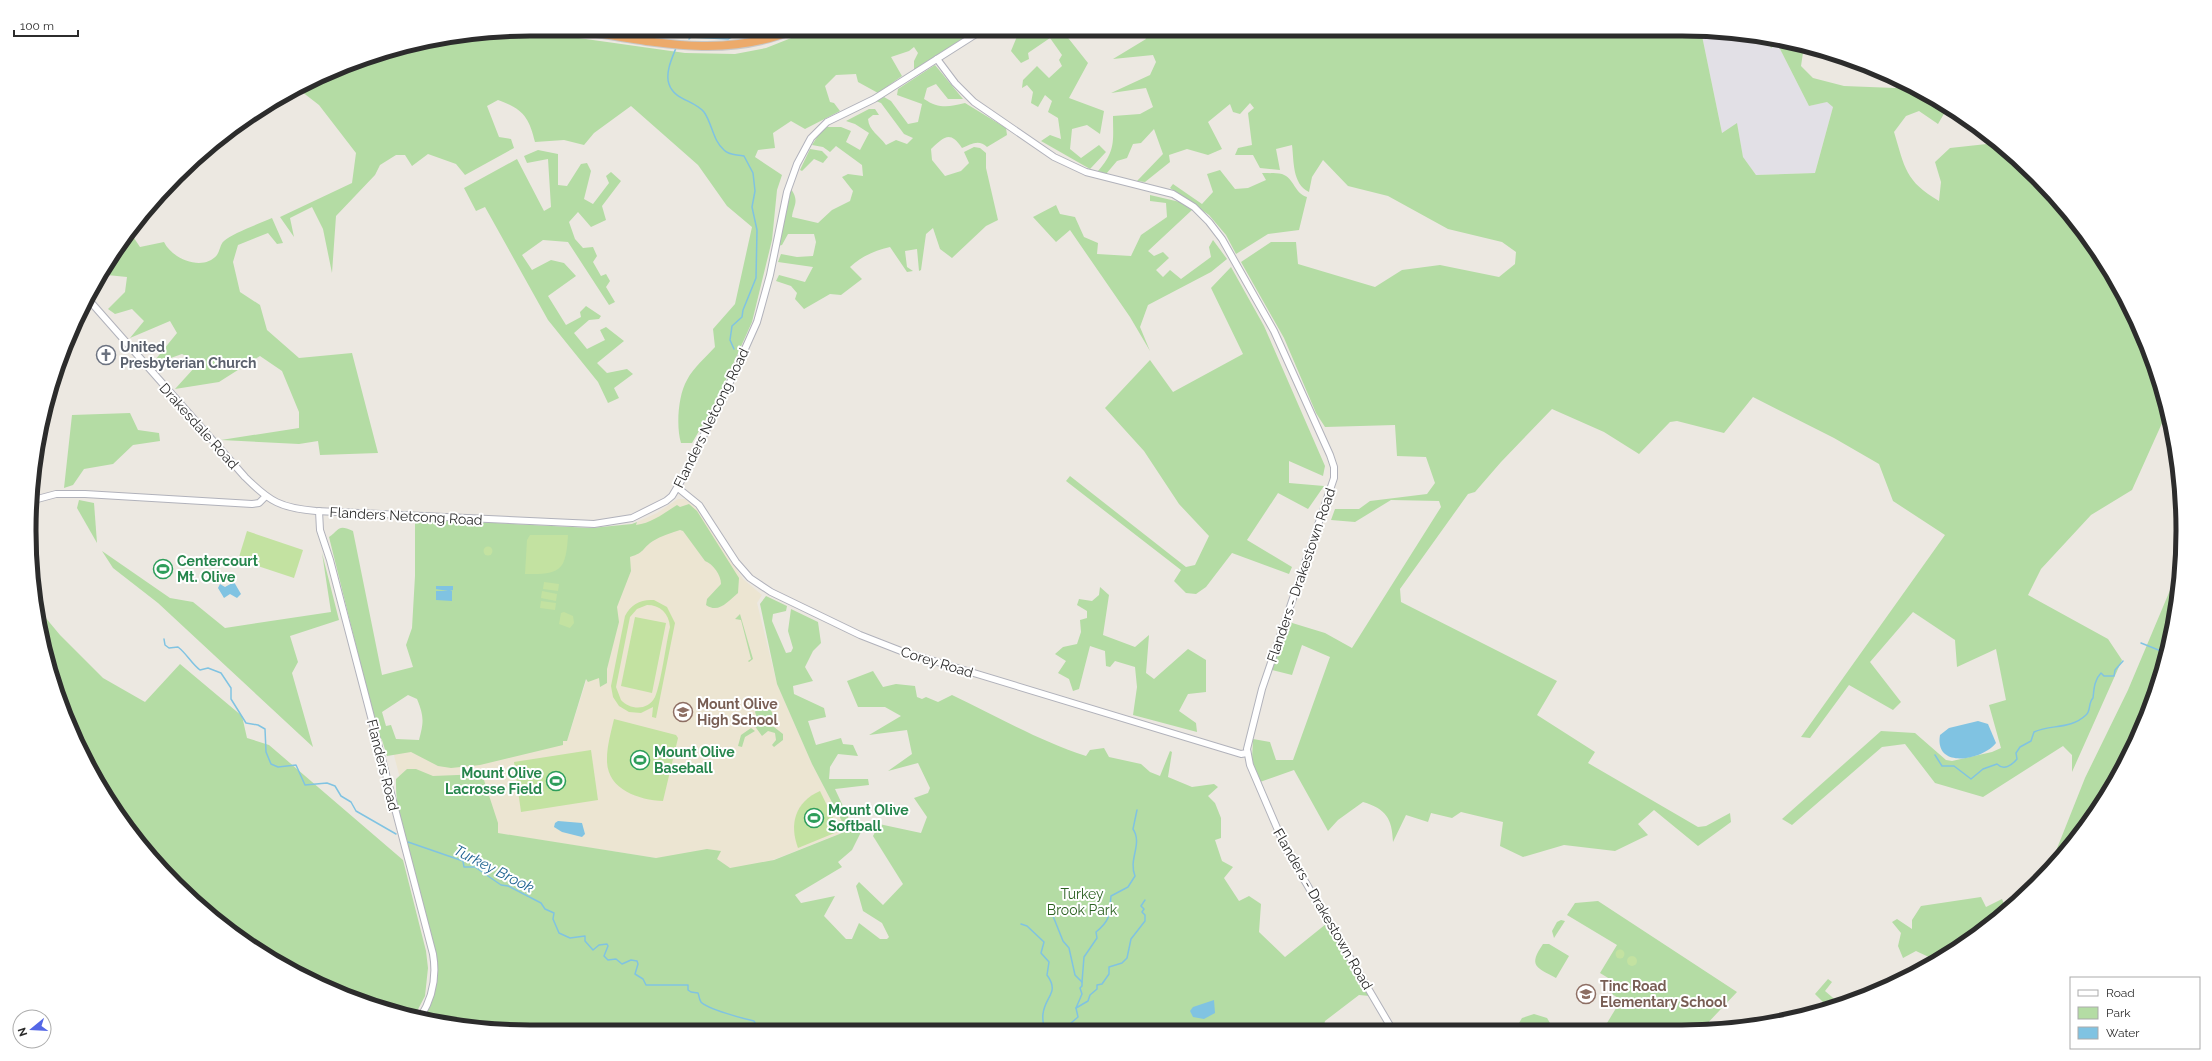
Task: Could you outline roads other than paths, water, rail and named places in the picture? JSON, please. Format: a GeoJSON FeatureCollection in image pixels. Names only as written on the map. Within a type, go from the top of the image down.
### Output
{"type":"FeatureCollection","features":[{"type":"Feature","properties":{"kind":"highway"},"geometry":{"type":"LineString","coordinates":[[626,36],[711,47],[754,43],[774,36]]}},
{"type":"Feature","properties":{"kind":"street","name":"Flanders Netcong Road"},"geometry":{"type":"LineString","coordinates":[[266,496],[288,508],[319,511],[540,523],[603,524],[626,520],[650,510],[669,499],[678,488],[732,378],[757,322],[766,292],[786,192],[807,144],[827,122],[869,102],[973,36]]}},
{"type":"Feature","properties":{"kind":"street","name":"Flanders - Drakestown Road"},"geometry":{"type":"LineString","coordinates":[[937,59],[955,83],[974,102],[1054,157],[1086,172],[1174,194],[1194,206],[1209,222],[1235,260],[1274,330],[1330,456],[1334,470],[1333,485],[1262,689],[1247,753],[1270,816],[1286,850],[1390,1025]]}},
{"type":"Feature","properties":{"kind":"street","name":"Drakesdale Road"},"geometry":{"type":"LineString","coordinates":[[92,303],[226,457],[266,496]]}},
{"type":"Feature","properties":{"kind":"street","name":"Corey Road"},"geometry":{"type":"LineString","coordinates":[[678,488],[699,505],[733,558],[750,578],[771,592],[865,637],[901,651],[1077,705],[1241,754],[1247,753]]}},
{"type":"Feature","properties":{"kind":"street"},"geometry":{"type":"LineString","coordinates":[[37,499],[56,494],[85,494],[254,504],[261,502],[266,496]]}},
{"type":"Feature","properties":{"kind":"street","name":"Flanders Road"},"geometry":{"type":"LineString","coordinates":[[319,511],[321,532],[330,560],[433,954],[434,972],[432,989],[422,1012]]}},
{"type":"Feature","properties":{"kind":"water"},"geometry":{"type":"Polygon","coordinates":[[[234,582],[241,594],[237,598],[230,594],[224,598],[218,588],[220,584],[225,587],[234,582]]]}},
{"type":"Feature","properties":{"kind":"water"},"geometry":{"type":"Polygon","coordinates":[[[436,586],[453,586],[453,590],[450,591],[452,591],[452,601],[436,600],[436,591],[448,591],[436,589],[436,586]]]}},
{"type":"Feature","properties":{"kind":"water"},"geometry":{"type":"Polygon","coordinates":[[[1978,721],[1988,724],[1996,743],[1990,749],[1971,757],[1952,758],[1945,754],[1940,746],[1940,735],[1949,728],[1978,721]]]}},
{"type":"Feature","properties":{"kind":"water"},"geometry":{"type":"Polygon","coordinates":[[[558,821],[582,823],[585,834],[582,837],[562,832],[554,827],[555,823],[558,821]]]}},
{"type":"Feature","properties":{"kind":"water"},"geometry":{"type":"Polygon","coordinates":[[[1214,1000],[1215,1013],[1204,1019],[1193,1017],[1190,1011],[1193,1007],[1214,1000]]]}},
{"type":"Feature","properties":{"kind":"waterway"},"geometry":{"type":"LineString","coordinates":[[689,39],[691,37],[728,39],[734,36]]}},
{"type":"Feature","properties":{"kind":"waterway"},"geometry":{"type":"LineString","coordinates":[[676,48],[668,75],[669,84],[672,89],[680,97],[700,108],[704,112],[720,146],[729,153],[744,156],[753,173],[755,191],[752,207],[757,230],[756,278],[743,310],[742,317],[732,326],[730,340],[734,349]]}},
{"type":"Feature","properties":{"kind":"waterway","name":"Turkey Brook"},"geometry":{"type":"LineString","coordinates":[[164,639],[165,645],[169,648],[178,647],[200,670],[208,668],[221,673],[231,688],[231,699],[246,723],[258,725],[265,729],[266,752],[271,764],[278,767],[296,765],[305,785],[327,783],[335,786],[341,796],[351,802],[356,811],[396,834]]}},
{"type":"Feature","properties":{"kind":"waterway"},"geometry":{"type":"LineString","coordinates":[[2141,643],[2161,651]]}},
{"type":"Feature","properties":{"kind":"waterway"},"geometry":{"type":"LineString","coordinates":[[1935,755],[1942,766],[1954,766],[1971,779],[1983,769],[1997,764],[2002,767],[2008,766],[2017,759],[2016,753],[2020,747],[2031,741],[2034,732],[2074,723],[2086,715],[2088,713],[2090,702],[2093,698],[2097,679],[2101,673],[2104,676],[2114,676],[2115,670],[2123,661]]}},
{"type":"Feature","properties":{"kind":"waterway"},"geometry":{"type":"LineString","coordinates":[[1082,982],[1084,957],[1097,938],[1096,932],[1105,923],[1109,916],[1111,896],[1128,887],[1135,876],[1133,864],[1137,840],[1133,829],[1137,810]]}},
{"type":"Feature","properties":{"kind":"waterway","name":"Turkey Brook"},"geometry":{"type":"LineString","coordinates":[[408,842],[463,861],[464,867],[475,867],[501,885],[508,886],[541,903],[545,909],[554,913],[553,919],[559,933],[570,938],[585,936],[585,941],[593,950],[599,945],[607,944],[608,946],[604,956],[608,960],[616,959],[622,964],[631,960],[637,961],[638,964],[635,974],[643,979],[646,985],[688,985],[688,990],[698,993],[700,1001],[705,1005],[754,1021],[756,1025]]}},
{"type":"Feature","properties":{"kind":"waterway"},"geometry":{"type":"LineString","coordinates":[[1076,1008],[1088,1001],[1090,995],[1097,989],[1097,985],[1102,984],[1109,974],[1109,967],[1122,963],[1127,958],[1131,939],[1145,921],[1145,915],[1142,912],[1144,909],[1141,906],[1145,900]]}},
{"type":"Feature","properties":{"kind":"waterway"},"geometry":{"type":"LineString","coordinates":[[1053,904],[1053,916],[1063,941],[1069,948],[1075,975],[1082,982],[1082,986],[1080,988],[1082,994],[1076,1008],[1078,1017],[1071,1023],[1072,1025]]}},
{"type":"Feature","properties":{"kind":"waterway"},"geometry":{"type":"LineString","coordinates":[[1021,924],[1027,926],[1044,942],[1041,953],[1049,962],[1047,975],[1051,981],[1052,991],[1044,1008],[1044,1025]]}},
{"type":"Feature","properties":{"kind":"place","name":"United Presbyterian Church"},"geometry":{"type":"Point","coordinates":[106,355]}},
{"type":"Feature","properties":{"kind":"place","name":"Centercourt Mt. Olive"},"geometry":{"type":"Point","coordinates":[163,569]}},
{"type":"Feature","properties":{"kind":"place","name":"Mount Olive High School"},"geometry":{"type":"Point","coordinates":[683,712]}},
{"type":"Feature","properties":{"kind":"place","name":"Mount Olive Baseball"},"geometry":{"type":"Point","coordinates":[640,760]}},
{"type":"Feature","properties":{"kind":"place","name":"Mount Olive Lacrosse Field"},"geometry":{"type":"Point","coordinates":[556,781]}},
{"type":"Feature","properties":{"kind":"place","name":"Mount Olive Softball"},"geometry":{"type":"Point","coordinates":[814,818]}},
{"type":"Feature","properties":{"kind":"place","name":"Tinc Road Elementary School"},"geometry":{"type":"Point","coordinates":[1586,994]}},
{"type":"Feature","properties":{"kind":"park label","name":"Turkey Brook Park"},"geometry":{"type":"Point","coordinates":[1082,902]}}]}
